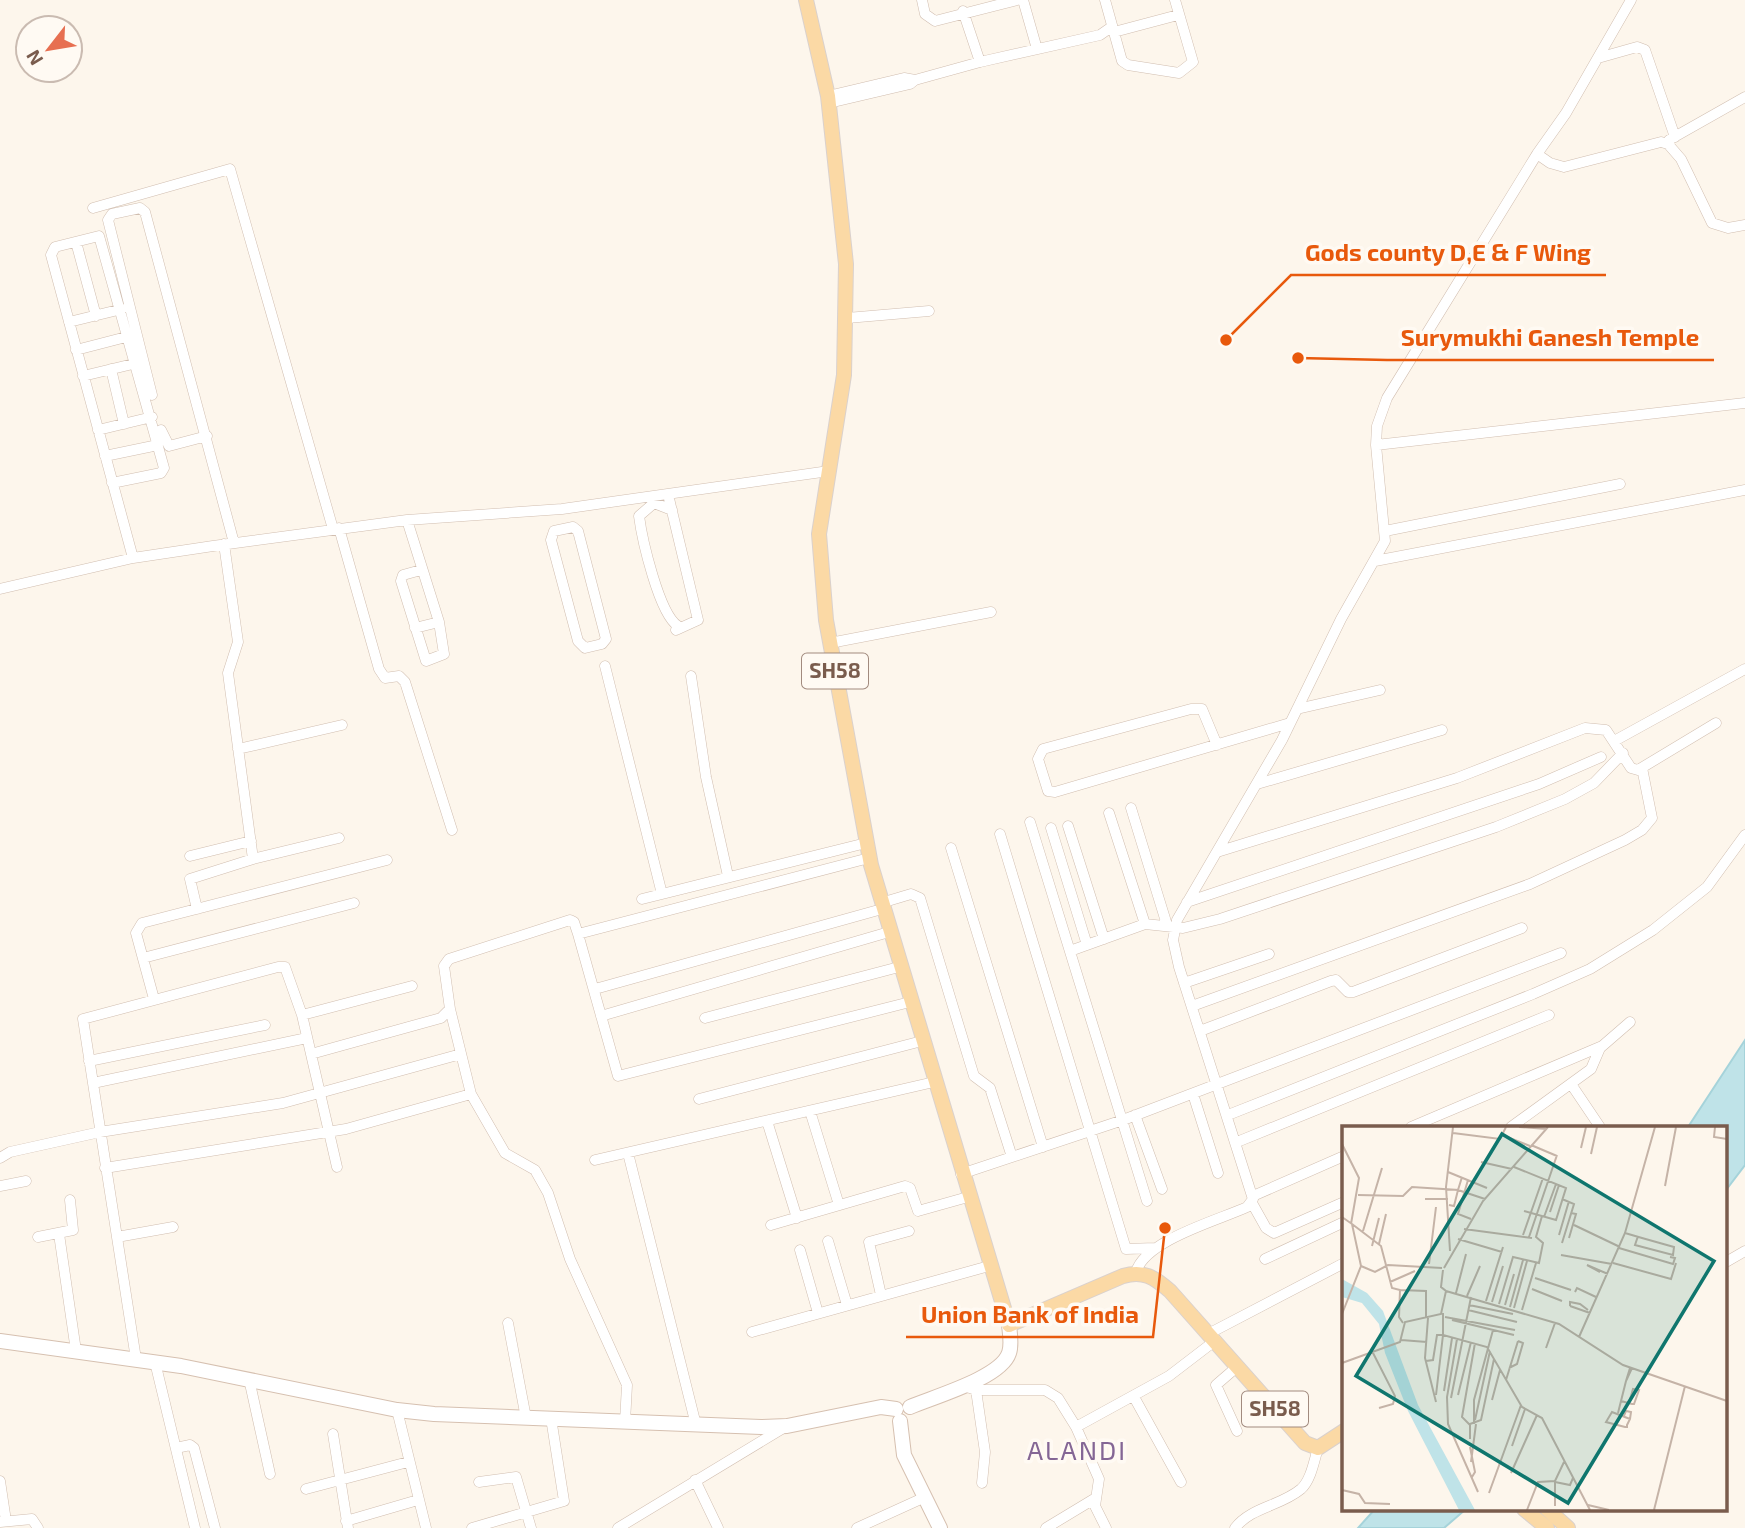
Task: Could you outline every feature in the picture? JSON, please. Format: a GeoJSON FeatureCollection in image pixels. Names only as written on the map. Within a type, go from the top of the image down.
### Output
{"type":"FeatureCollection","features":[{"type":"Feature","properties":{"kind":"main road","name":"SH58"},"geometry":{"type":"LineString","coordinates":[[806,0],[829,99],[841,203],[847,318],[844,374],[820,534],[821,578],[830,643],[866,843],[881,906],[1009,1325]]}},
{"type":"Feature","properties":{"kind":"main road","name":"SH58"},"geometry":{"type":"LineString","coordinates":[[1136,1272],[1158,1281],[1213,1337],[1305,1443],[1318,1448],[1342,1432]]}},
{"type":"Feature","properties":{"kind":"main road"},"geometry":{"type":"LineString","coordinates":[[0,1341],[155,1362],[397,1410],[696,1425],[787,1426],[881,1407],[902,1412],[971,1389],[1009,1354],[1009,1325],[1136,1272]]}},
{"type":"Feature","properties":{"kind":"main road"},"geometry":{"type":"LineString","coordinates":[[902,1412],[904,1455],[940,1528]]}},
{"type":"Feature","properties":{"kind":"main road"},"geometry":{"type":"LineString","coordinates":[[1526,1510],[1555,1522]]}},
{"type":"Feature","properties":{"kind":"street"},"geometry":{"type":"LineString","coordinates":[[922,0],[925,14],[935,21],[1017,0]]}},
{"type":"Feature","properties":{"kind":"street"},"geometry":{"type":"LineString","coordinates":[[1023,0],[1037,49]]}},
{"type":"Feature","properties":{"kind":"street"},"geometry":{"type":"LineString","coordinates":[[1105,0],[1112,30],[1125,64],[1179,73],[1193,62],[1175,0]]}},
{"type":"Feature","properties":{"kind":"street"},"geometry":{"type":"LineString","coordinates":[[1171,926],[1188,902],[1257,784],[1341,619],[1385,541],[1376,445],[1377,426],[1387,398],[1537,154],[1566,113],[1628,2]]}},
{"type":"Feature","properties":{"kind":"street"},"geometry":{"type":"LineString","coordinates":[[964,12],[980,62]]}},
{"type":"Feature","properties":{"kind":"street"},"geometry":{"type":"LineString","coordinates":[[829,99],[910,85],[915,80],[980,62],[1178,15]]}},
{"type":"Feature","properties":{"kind":"street"},"geometry":{"type":"LineString","coordinates":[[1598,58],[1637,47],[1645,50],[1675,137]]}},
{"type":"Feature","properties":{"kind":"street"},"geometry":{"type":"LineString","coordinates":[[1537,154],[1550,163],[1563,167],[1665,143],[1745,97]]}},
{"type":"Feature","properties":{"kind":"street"},"geometry":{"type":"LineString","coordinates":[[1665,143],[1681,159],[1712,223],[1728,228],[1745,225]]}},
{"type":"Feature","properties":{"kind":"street"},"geometry":{"type":"LineString","coordinates":[[93,208],[230,169],[379,669],[385,678],[398,676],[405,682],[452,830]]}},
{"type":"Feature","properties":{"kind":"street"},"geometry":{"type":"LineString","coordinates":[[206,436],[169,446],[164,441],[108,220],[112,214],[139,208],[145,212],[206,436],[229,544],[238,642],[228,673],[253,859]]}},
{"type":"Feature","properties":{"kind":"street"},"geometry":{"type":"LineString","coordinates":[[113,483],[161,473],[164,468],[102,239],[95,236],[55,247],[51,255],[133,558]]}},
{"type":"Feature","properties":{"kind":"street"},"geometry":{"type":"LineString","coordinates":[[76,242],[96,316]]}},
{"type":"Feature","properties":{"kind":"street"},"geometry":{"type":"LineString","coordinates":[[69,322],[122,309]]}},
{"type":"Feature","properties":{"kind":"street"},"geometry":{"type":"LineString","coordinates":[[847,318],[929,312]]}},
{"type":"Feature","properties":{"kind":"street"},"geometry":{"type":"LineString","coordinates":[[76,350],[130,336]]}},
{"type":"Feature","properties":{"kind":"street"},"geometry":{"type":"LineString","coordinates":[[83,376],[137,363]]}},
{"type":"Feature","properties":{"kind":"street"},"geometry":{"type":"LineString","coordinates":[[111,369],[124,424]]}},
{"type":"Feature","properties":{"kind":"street"},"geometry":{"type":"LineString","coordinates":[[1376,445],[1745,403]]}},
{"type":"Feature","properties":{"kind":"street"},"geometry":{"type":"LineString","coordinates":[[98,430],[152,417]]}},
{"type":"Feature","properties":{"kind":"street"},"geometry":{"type":"LineString","coordinates":[[105,456],[158,445]]}},
{"type":"Feature","properties":{"kind":"street"},"geometry":{"type":"LineString","coordinates":[[0,589],[133,558],[229,544],[407,520],[558,510],[829,471]]}},
{"type":"Feature","properties":{"kind":"street"},"geometry":{"type":"LineString","coordinates":[[1385,531],[1620,484]]}},
{"type":"Feature","properties":{"kind":"street"},"geometry":{"type":"LineString","coordinates":[[1375,561],[1745,490]]}},
{"type":"Feature","properties":{"kind":"street"},"geometry":{"type":"LineString","coordinates":[[668,494],[672,510],[698,620],[676,630],[678,626],[670,621],[653,574],[639,516],[654,503],[672,510]]}},
{"type":"Feature","properties":{"kind":"street"},"geometry":{"type":"LineString","coordinates":[[558,510],[561,529]]}},
{"type":"Feature","properties":{"kind":"street"},"geometry":{"type":"LineString","coordinates":[[407,520],[439,622],[442,657],[425,661],[401,577],[421,570]]}},
{"type":"Feature","properties":{"kind":"street"},"geometry":{"type":"LineString","coordinates":[[573,527],[578,531],[606,639],[603,644],[586,648],[578,641],[551,540],[552,534],[561,529],[573,527]]}},
{"type":"Feature","properties":{"kind":"street"},"geometry":{"type":"LineString","coordinates":[[830,643],[991,612]]}},
{"type":"Feature","properties":{"kind":"street"},"geometry":{"type":"LineString","coordinates":[[415,628],[439,622]]}},
{"type":"Feature","properties":{"kind":"street"},"geometry":{"type":"LineString","coordinates":[[605,666],[662,894]]}},
{"type":"Feature","properties":{"kind":"street"},"geometry":{"type":"LineString","coordinates":[[1616,740],[1745,669]]}},
{"type":"Feature","properties":{"kind":"street"},"geometry":{"type":"LineString","coordinates":[[691,676],[706,777],[728,876]]}},
{"type":"Feature","properties":{"kind":"street"},"geometry":{"type":"LineString","coordinates":[[1297,709],[1380,690]]}},
{"type":"Feature","properties":{"kind":"street"},"geometry":{"type":"LineString","coordinates":[[1217,745],[1202,709],[1191,709],[1044,750],[1038,759],[1048,791],[1055,792],[1217,745],[1290,723]]}},
{"type":"Feature","properties":{"kind":"street"},"geometry":{"type":"LineString","coordinates":[[1217,852],[1457,778],[1585,728],[1600,727],[1616,740],[1631,768],[1642,768],[1716,723]]}},
{"type":"Feature","properties":{"kind":"street"},"geometry":{"type":"LineString","coordinates":[[238,749],[342,725]]}},
{"type":"Feature","properties":{"kind":"street"},"geometry":{"type":"LineString","coordinates":[[1257,784],[1442,730]]}},
{"type":"Feature","properties":{"kind":"street"},"geometry":{"type":"LineString","coordinates":[[1070,951],[1145,924],[1193,926],[1245,911],[1496,827],[1580,793],[1608,771],[1623,753]]}},
{"type":"Feature","properties":{"kind":"street"},"geometry":{"type":"LineString","coordinates":[[1188,902],[1539,784],[1601,757]]}},
{"type":"Feature","properties":{"kind":"street"},"geometry":{"type":"LineString","coordinates":[[1192,1006],[1530,884],[1625,840],[1643,830],[1652,818],[1642,768]]}},
{"type":"Feature","properties":{"kind":"street"},"geometry":{"type":"LineString","coordinates":[[1131,808],[1171,926],[1174,949],[1184,983],[1237,1142],[1253,1199],[1266,1228],[1273,1233],[1342,1203]]}},
{"type":"Feature","properties":{"kind":"street"},"geometry":{"type":"LineString","coordinates":[[1109,813],[1145,924]]}},
{"type":"Feature","properties":{"kind":"street"},"geometry":{"type":"LineString","coordinates":[[1030,822],[1147,1201]]}},
{"type":"Feature","properties":{"kind":"street"},"geometry":{"type":"LineString","coordinates":[[1068,826],[1104,939]]}},
{"type":"Feature","properties":{"kind":"street"},"geometry":{"type":"LineString","coordinates":[[1051,828],[1087,945]]}},
{"type":"Feature","properties":{"kind":"street"},"geometry":{"type":"LineString","coordinates":[[1000,834],[1088,1132],[1126,1249],[1155,1248]]}},
{"type":"Feature","properties":{"kind":"street"},"geometry":{"type":"LineString","coordinates":[[1228,1115],[1590,969],[1653,930],[1707,887],[1745,835]]}},
{"type":"Feature","properties":{"kind":"street"},"geometry":{"type":"LineString","coordinates":[[197,909],[190,878],[339,838]]}},
{"type":"Feature","properties":{"kind":"street"},"geometry":{"type":"LineString","coordinates":[[190,856],[251,841]]}},
{"type":"Feature","properties":{"kind":"street"},"geometry":{"type":"LineString","coordinates":[[642,899],[866,843]]}},
{"type":"Feature","properties":{"kind":"street"},"geometry":{"type":"LineString","coordinates":[[951,848],[1043,1147]]}},
{"type":"Feature","properties":{"kind":"street"},"geometry":{"type":"LineString","coordinates":[[578,934],[869,858]]}},
{"type":"Feature","properties":{"kind":"street"},"geometry":{"type":"LineString","coordinates":[[154,999],[137,927],[142,923],[387,860]]}},
{"type":"Feature","properties":{"kind":"street"},"geometry":{"type":"LineString","coordinates":[[595,989],[881,906],[911,894],[920,898],[974,1076],[990,1088],[1012,1157]]}},
{"type":"Feature","properties":{"kind":"street"},"geometry":{"type":"LineString","coordinates":[[143,958],[354,903]]}},
{"type":"Feature","properties":{"kind":"street"},"geometry":{"type":"LineString","coordinates":[[625,1422],[627,1385],[570,1259],[548,1194],[535,1170],[505,1153],[471,1094],[450,1009],[444,966],[449,959],[570,920],[574,922],[595,989],[615,1072],[623,1076],[910,1002]]}},
{"type":"Feature","properties":{"kind":"street"},"geometry":{"type":"LineString","coordinates":[[1200,1031],[1331,981],[1336,980],[1348,992],[1353,992],[1522,928]]}},
{"type":"Feature","properties":{"kind":"street"},"geometry":{"type":"LineString","coordinates":[[601,1016],[889,932]]}},
{"type":"Feature","properties":{"kind":"street"},"geometry":{"type":"LineString","coordinates":[[961,1174],[1123,1120],[1561,953]]}},
{"type":"Feature","properties":{"kind":"street"},"geometry":{"type":"LineString","coordinates":[[1184,983],[1269,954]]}},
{"type":"Feature","properties":{"kind":"street"},"geometry":{"type":"LineString","coordinates":[[136,1359],[83,1019],[285,967],[302,1015],[337,1167]]}},
{"type":"Feature","properties":{"kind":"street"},"geometry":{"type":"LineString","coordinates":[[705,1018],[899,967]]}},
{"type":"Feature","properties":{"kind":"street"},"geometry":{"type":"LineString","coordinates":[[302,1015],[412,986]]}},
{"type":"Feature","properties":{"kind":"street"},"geometry":{"type":"LineString","coordinates":[[311,1054],[441,1018],[450,1009]]}},
{"type":"Feature","properties":{"kind":"street"},"geometry":{"type":"LineString","coordinates":[[1237,1142],[1549,1015]]}},
{"type":"Feature","properties":{"kind":"street"},"geometry":{"type":"LineString","coordinates":[[1413,1126],[1602,1046],[1630,1022]]}},
{"type":"Feature","properties":{"kind":"street"},"geometry":{"type":"LineString","coordinates":[[89,1061],[265,1025]]}},
{"type":"Feature","properties":{"kind":"street"},"geometry":{"type":"LineString","coordinates":[[93,1083],[307,1038]]}},
{"type":"Feature","properties":{"kind":"street"},"geometry":{"type":"LineString","coordinates":[[699,1099],[922,1041]]}},
{"type":"Feature","properties":{"kind":"street"},"geometry":{"type":"LineString","coordinates":[[1512,1126],[1591,1069],[1602,1046]]}},
{"type":"Feature","properties":{"kind":"street"},"geometry":{"type":"LineString","coordinates":[[0,1158],[10,1152],[100,1132],[321,1094],[461,1054]]}},
{"type":"Feature","properties":{"kind":"street"},"geometry":{"type":"LineString","coordinates":[[595,1160],[934,1082]]}},
{"type":"Feature","properties":{"kind":"street"},"geometry":{"type":"LineString","coordinates":[[1571,1084],[1599,1126]]}},
{"type":"Feature","properties":{"kind":"street"},"geometry":{"type":"LineString","coordinates":[[106,1168],[330,1131],[471,1094]]}},
{"type":"Feature","properties":{"kind":"street"},"geometry":{"type":"LineString","coordinates":[[1193,1094],[1218,1173]]}},
{"type":"Feature","properties":{"kind":"street"},"geometry":{"type":"LineString","coordinates":[[810,1111],[839,1205]]}},
{"type":"Feature","properties":{"kind":"street"},"geometry":{"type":"LineString","coordinates":[[1135,1115],[1162,1189]]}},
{"type":"Feature","properties":{"kind":"street"},"geometry":{"type":"LineString","coordinates":[[767,1121],[797,1218]]}},
{"type":"Feature","properties":{"kind":"street"},"geometry":{"type":"LineString","coordinates":[[628,1153],[696,1425]]}},
{"type":"Feature","properties":{"kind":"street"},"geometry":{"type":"LineString","coordinates":[[1136,1272],[1142,1259],[1155,1248],[1342,1157]]}},
{"type":"Feature","properties":{"kind":"street"},"geometry":{"type":"LineString","coordinates":[[0,1186],[26,1181]]}},
{"type":"Feature","properties":{"kind":"street"},"geometry":{"type":"LineString","coordinates":[[771,1225],[905,1186],[910,1188],[918,1211],[968,1197]]}},
{"type":"Feature","properties":{"kind":"street"},"geometry":{"type":"LineString","coordinates":[[38,1237],[73,1230],[69,1200]]}},
{"type":"Feature","properties":{"kind":"street"},"geometry":{"type":"LineString","coordinates":[[1265,1259],[1342,1223]]}},
{"type":"Feature","properties":{"kind":"street"},"geometry":{"type":"LineString","coordinates":[[117,1237],[173,1227]]}},
{"type":"Feature","properties":{"kind":"street"},"geometry":{"type":"LineString","coordinates":[[881,1295],[869,1242],[909,1231]]}},
{"type":"Feature","properties":{"kind":"street"},"geometry":{"type":"LineString","coordinates":[[59,1234],[76,1352]]}},
{"type":"Feature","properties":{"kind":"street"},"geometry":{"type":"LineString","coordinates":[[828,1241],[846,1305]]}},
{"type":"Feature","properties":{"kind":"street"},"geometry":{"type":"LineString","coordinates":[[800,1250],[818,1313]]}},
{"type":"Feature","properties":{"kind":"street"},"geometry":{"type":"LineString","coordinates":[[1728,1261],[1745,1251]]}},
{"type":"Feature","properties":{"kind":"street"},"geometry":{"type":"LineString","coordinates":[[1076,1427],[1169,1376],[1213,1337],[1342,1264]]}},
{"type":"Feature","properties":{"kind":"street"},"geometry":{"type":"LineString","coordinates":[[752,1332],[989,1266]]}},
{"type":"Feature","properties":{"kind":"street"},"geometry":{"type":"LineString","coordinates":[[508,1323],[526,1418]]}},
{"type":"Feature","properties":{"kind":"street"},"geometry":{"type":"LineString","coordinates":[[155,1362],[195,1528]]}},
{"type":"Feature","properties":{"kind":"street"},"geometry":{"type":"LineString","coordinates":[[1237,1431],[1216,1385],[1238,1366]]}},
{"type":"Feature","properties":{"kind":"street"},"geometry":{"type":"LineString","coordinates":[[249,1379],[270,1474]]}},
{"type":"Feature","properties":{"kind":"street"},"geometry":{"type":"LineString","coordinates":[[982,1483],[985,1452],[971,1389],[1045,1390],[1058,1398],[1076,1427],[1100,1487],[1094,1499],[1045,1528]]}},
{"type":"Feature","properties":{"kind":"street"},"geometry":{"type":"LineString","coordinates":[[1134,1397],[1181,1482]]}},
{"type":"Feature","properties":{"kind":"street"},"geometry":{"type":"LineString","coordinates":[[397,1410],[426,1528]]}},
{"type":"Feature","properties":{"kind":"street"},"geometry":{"type":"LineString","coordinates":[[472,1528],[565,1499],[551,1418]]}},
{"type":"Feature","properties":{"kind":"street"},"geometry":{"type":"LineString","coordinates":[[618,1528],[787,1426]]}},
{"type":"Feature","properties":{"kind":"street"},"geometry":{"type":"LineString","coordinates":[[333,1434],[347,1524],[418,1500]]}},
{"type":"Feature","properties":{"kind":"street"},"geometry":{"type":"LineString","coordinates":[[176,1448],[192,1446],[215,1528]]}},
{"type":"Feature","properties":{"kind":"street"},"geometry":{"type":"LineString","coordinates":[[1235,1528],[1247,1516],[1301,1489],[1318,1448]]}},
{"type":"Feature","properties":{"kind":"street"},"geometry":{"type":"LineString","coordinates":[[306,1489],[408,1462]]}},
{"type":"Feature","properties":{"kind":"street"},"geometry":{"type":"LineString","coordinates":[[479,1482],[509,1475],[516,1477],[531,1528]]}},
{"type":"Feature","properties":{"kind":"street"},"geometry":{"type":"LineString","coordinates":[[695,1480],[718,1528]]}},
{"type":"Feature","properties":{"kind":"street"},"geometry":{"type":"LineString","coordinates":[[0,1481],[3,1522],[32,1519],[38,1528]]}},
{"type":"Feature","properties":{"kind":"street"},"geometry":{"type":"LineString","coordinates":[[187,1491],[204,1487]]}},
{"type":"Feature","properties":{"kind":"street"},"geometry":{"type":"LineString","coordinates":[[858,1528],[923,1498]]}},
{"type":"Feature","properties":{"kind":"street"},"geometry":{"type":"LineString","coordinates":[[1094,1499],[1106,1528]]}},
{"type":"Feature","properties":{"kind":"water"},"geometry":{"type":"Polygon","coordinates":[[[1745,1040],[1745,1165],[1728,1187],[1728,1126],[1689,1126],[1745,1040]]]}},
{"type":"Feature","properties":{"kind":"water"},"geometry":{"type":"Polygon","coordinates":[[[1374,1510],[1465,1510],[1444,1528],[1358,1528],[1374,1510]]]}},
{"type":"Feature","properties":{"kind":"place","name":"Gods county D,E & F Wing"},"geometry":{"type":"Point","coordinates":[1226,340]}},
{"type":"Feature","properties":{"kind":"place","name":"Surymukhi Ganesh Temple"},"geometry":{"type":"Point","coordinates":[1298,358]}},
{"type":"Feature","properties":{"kind":"place","name":"Union Bank of India"},"geometry":{"type":"Point","coordinates":[1165,1228]}},
{"type":"Feature","properties":{"kind":"district","name":"ALANDI"},"geometry":{"type":"Point","coordinates":[1077,1451]}}]}
